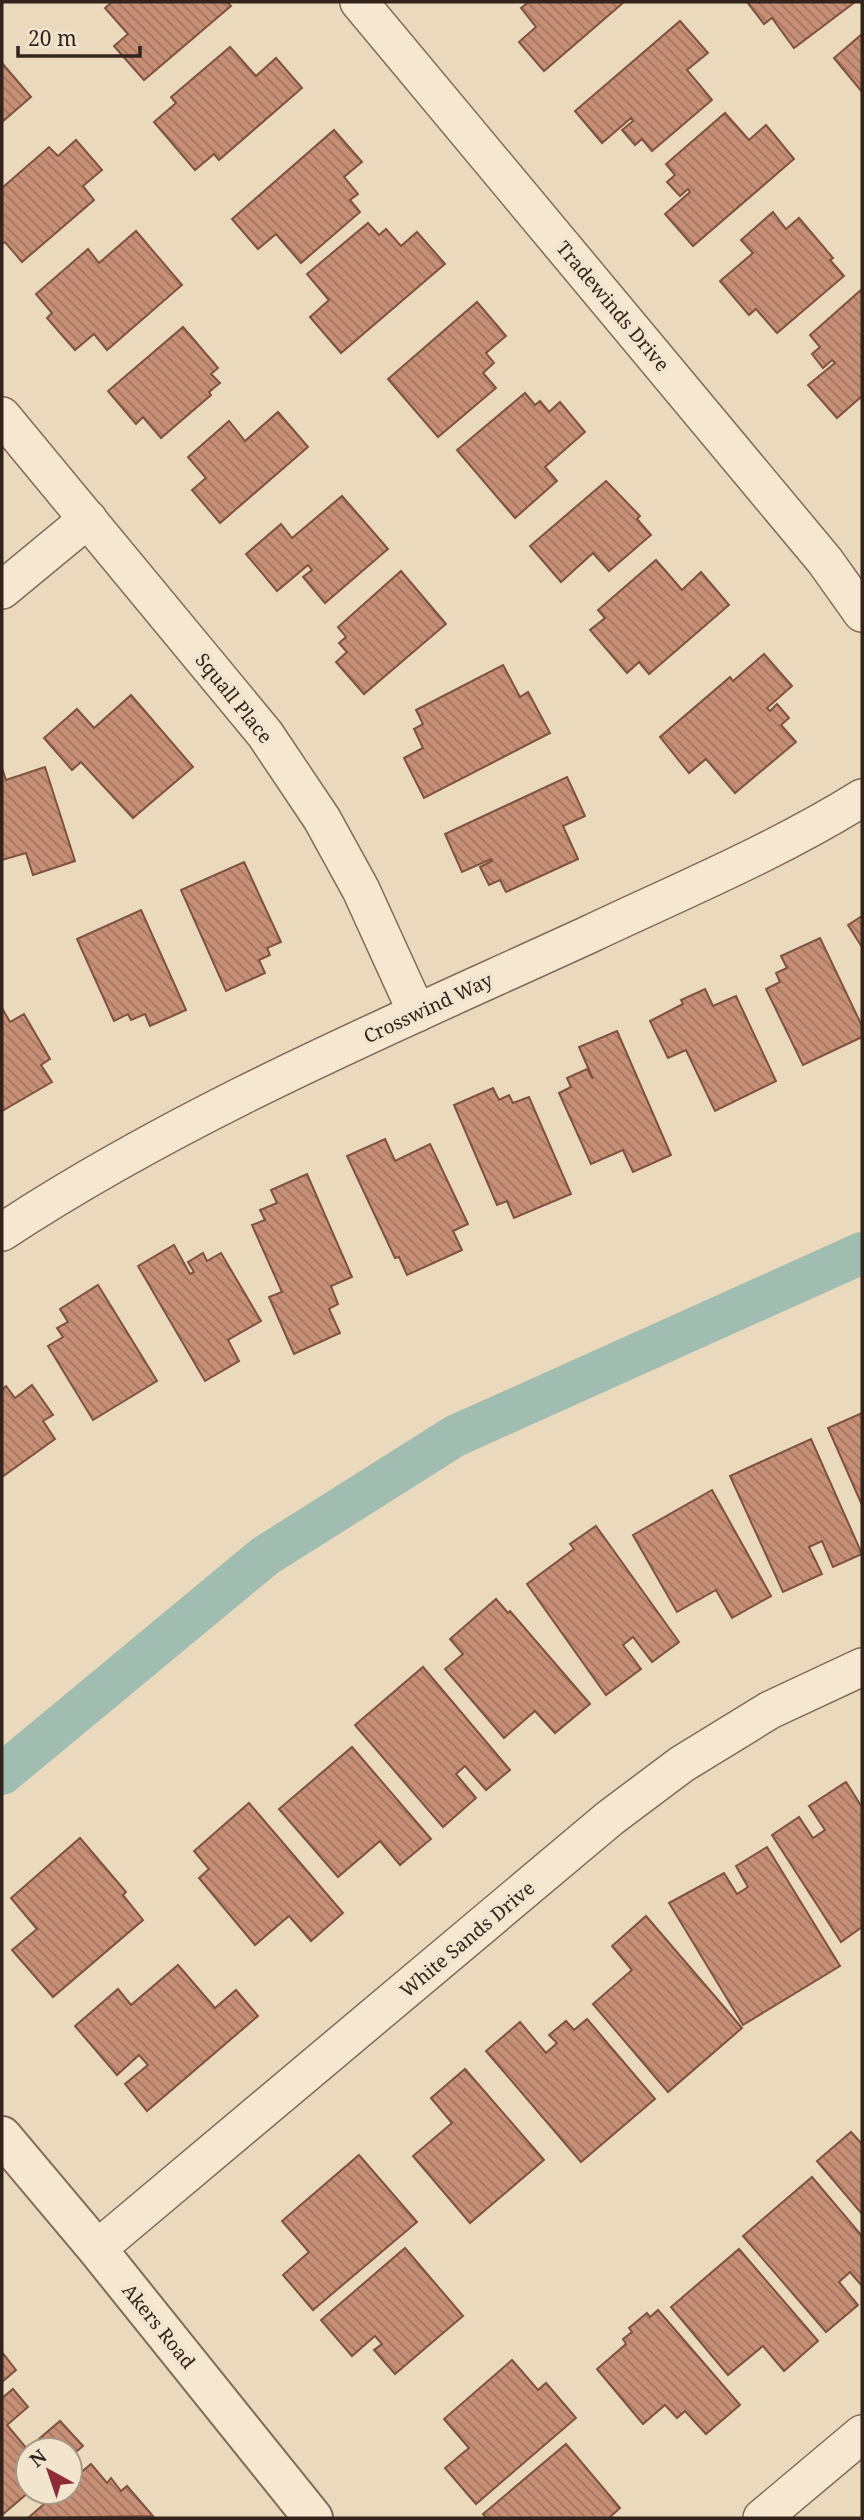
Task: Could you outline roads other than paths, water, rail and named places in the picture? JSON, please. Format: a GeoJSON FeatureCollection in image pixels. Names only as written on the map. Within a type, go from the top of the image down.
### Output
{"type":"FeatureCollection","features":[{"type":"Feature","properties":{"kind":"street","name":"Tradewinds Drive"},"geometry":{"type":"LineString","coordinates":[[359,2],[825,561],[862,613]]}},
{"type":"Feature","properties":{"kind":"street","name":"Squall Place"},"geometry":{"type":"LineString","coordinates":[[2,416],[265,734],[322,819],[361,890],[418,1013]]}},
{"type":"Feature","properties":{"kind":"street"},"geometry":{"type":"LineString","coordinates":[[2,590],[88,519]]}},
{"type":"Feature","properties":{"kind":"street","name":"Crosswind Way"},"geometry":{"type":"LineString","coordinates":[[2,1233],[53,1199],[192,1121],[750,860],[862,798]]}},
{"type":"Feature","properties":{"kind":"street","name":"White Sands Drive"},"geometry":{"type":"LineString","coordinates":[[97,2249],[610,1818],[682,1764],[770,1710],[862,1667]]}},
{"type":"Feature","properties":{"kind":"street","name":"Akers Road"},"geometry":{"type":"LineString","coordinates":[[2,2136],[97,2249],[313,2518]]}},
{"type":"Feature","properties":{"kind":"street"},"geometry":{"type":"LineString","coordinates":[[762,2518],[862,2434]]}},
{"type":"Feature","properties":{"kind":"waterway"},"geometry":{"type":"LineString","coordinates":[[2,1774],[265,1556],[455,1436],[862,1253]]}}]}
